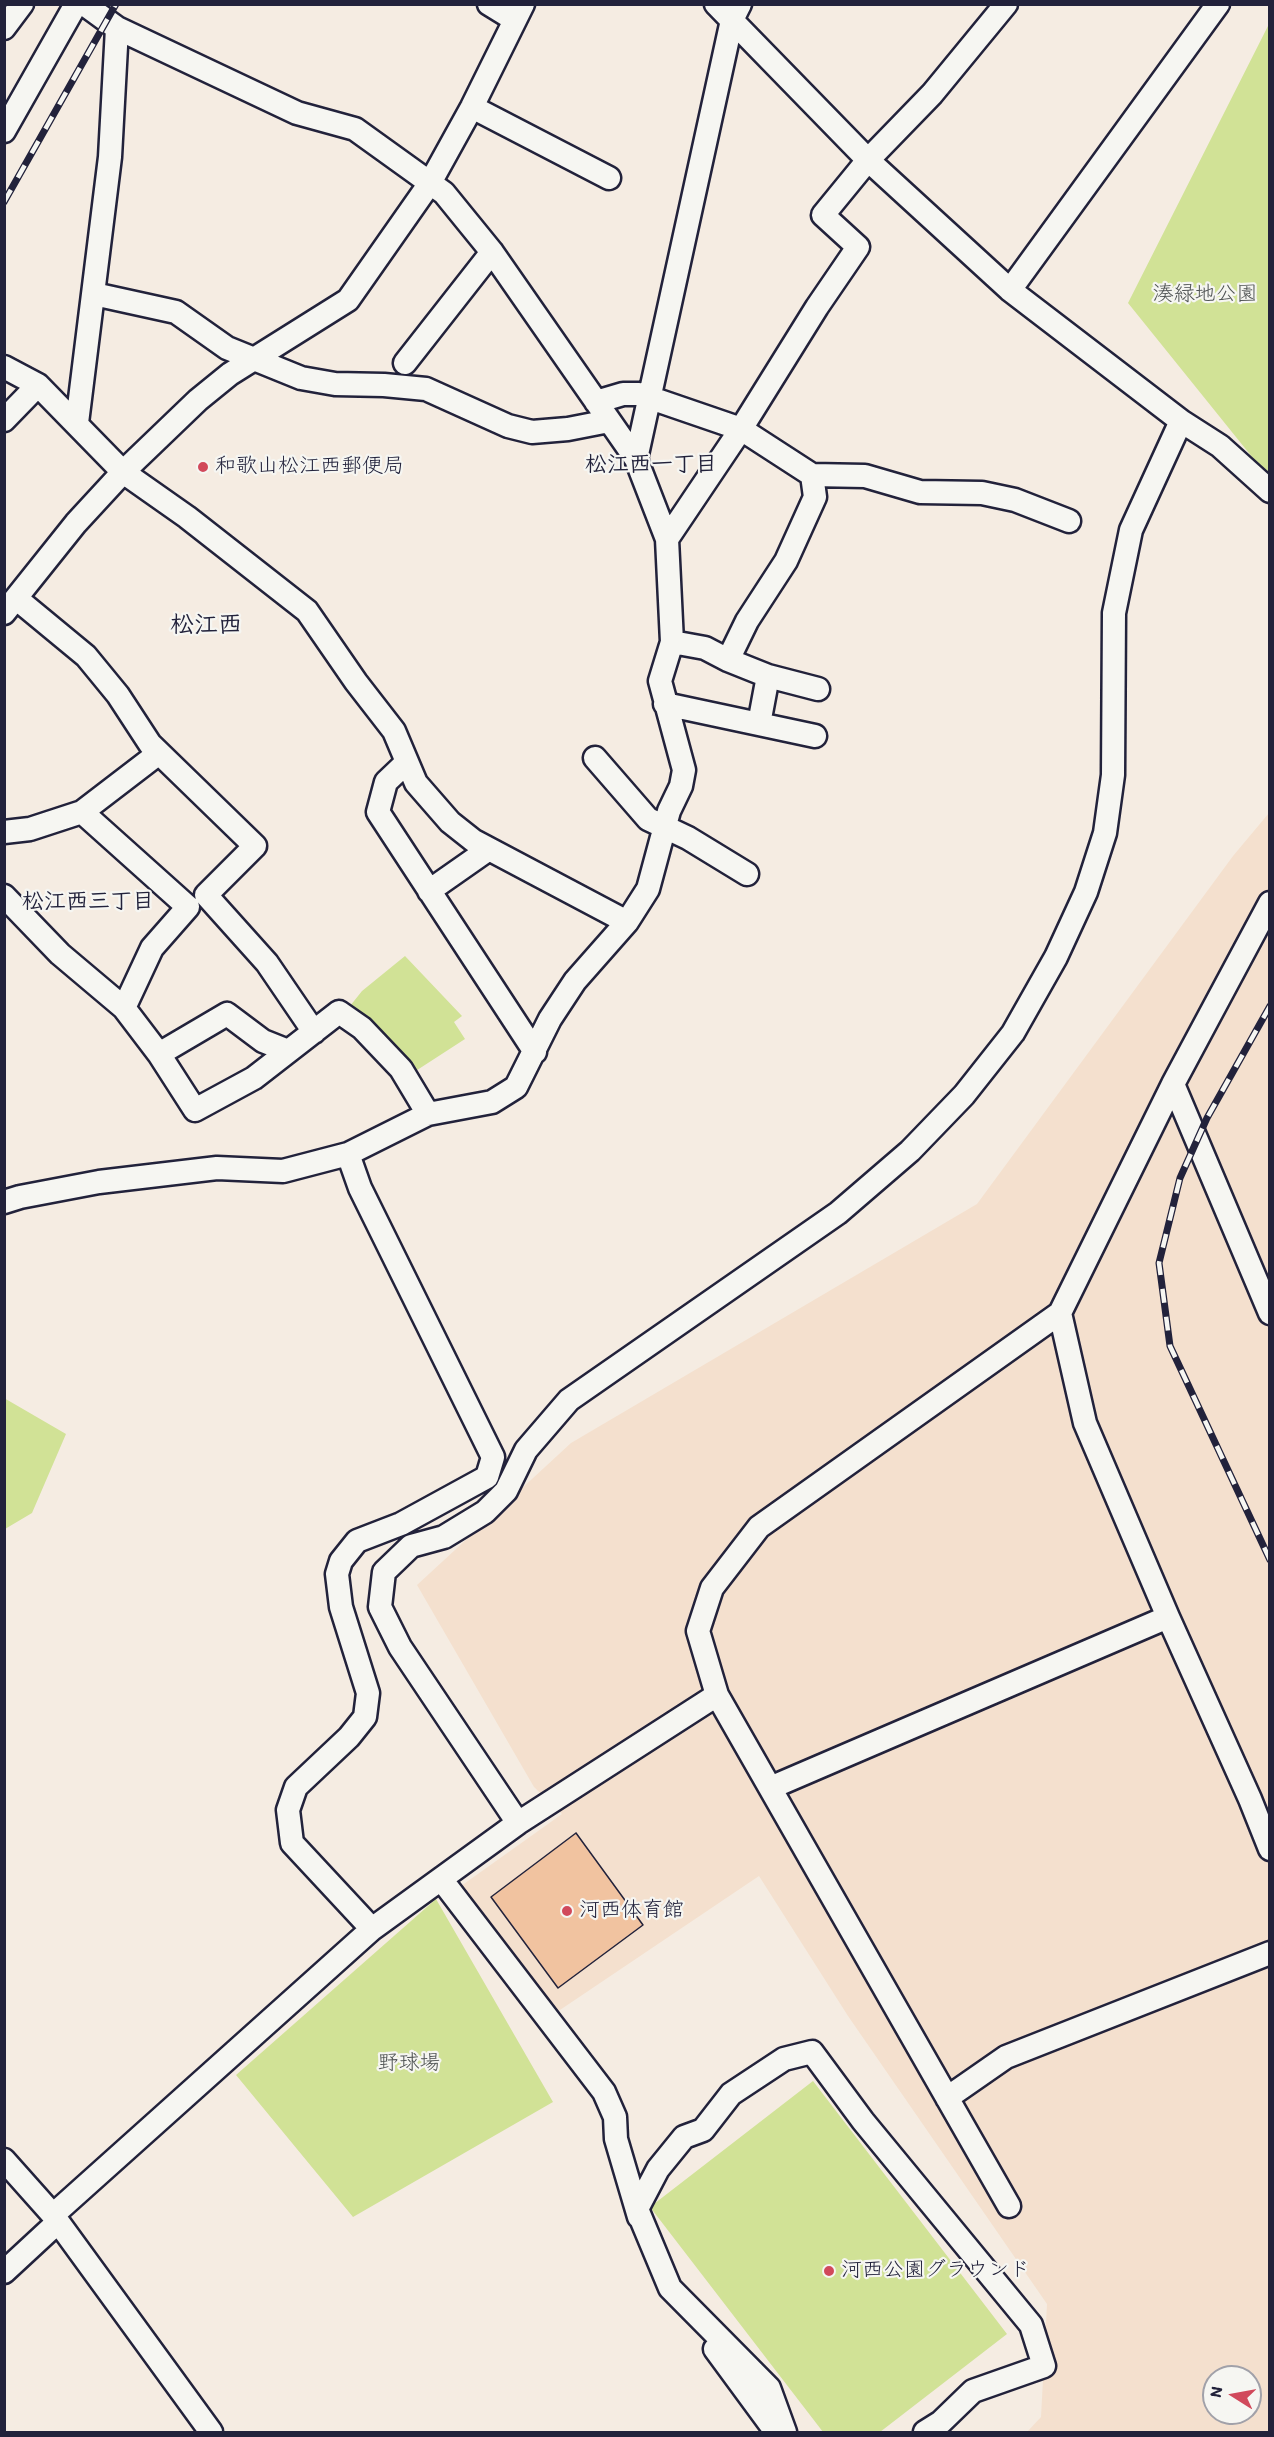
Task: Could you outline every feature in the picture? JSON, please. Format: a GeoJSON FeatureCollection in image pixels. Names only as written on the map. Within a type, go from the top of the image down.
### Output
{"type":"FeatureCollection","features":[{"type":"Feature","properties":{"kind":"street"},"geometry":{"type":"LineString","coordinates":[[4,28],[22,4]]}},
{"type":"Feature","properties":{"kind":"street"},"geometry":{"type":"LineString","coordinates":[[4,131],[76,4]]}},
{"type":"Feature","properties":{"kind":"street"},"geometry":{"type":"LineString","coordinates":[[4,1202],[99,1182],[217,1168],[283,1171],[348,1154],[428,1114],[492,1102],[516,1087],[550,1019],[575,981],[627,922],[648,888],[669,811],[681,786],[684,770],[660,681],[672,642],[667,539],[636,459],[492,252],[444,193],[355,129],[297,113],[117,28],[84,4]]}},
{"type":"Feature","properties":{"kind":"street"},"geometry":{"type":"LineString","coordinates":[[314,1032],[267,963],[206,895],[255,846],[159,753],[87,656],[11,606],[76,523],[123,472],[198,400],[230,374],[348,300],[430,183],[472,107],[519,12],[489,4]]}},
{"type":"Feature","properties":{"kind":"street"},"geometry":{"type":"LineString","coordinates":[[667,539],[741,429],[817,306],[858,247],[824,215],[868,160],[932,94],[1006,4]]}},
{"type":"Feature","properties":{"kind":"street"},"geometry":{"type":"LineString","coordinates":[[1010,290],[1218,4]]}},
{"type":"Feature","properties":{"kind":"street"},"geometry":{"type":"LineString","coordinates":[[729,10],[868,160],[1010,290],[1181,421],[1220,446],[1269,491]]}},
{"type":"Feature","properties":{"kind":"street"},"geometry":{"type":"LineString","coordinates":[[636,459],[729,10]]}},
{"type":"Feature","properties":{"kind":"street"},"geometry":{"type":"LineString","coordinates":[[76,423],[110,157],[117,28]]}},
{"type":"Feature","properties":{"kind":"street"},"geometry":{"type":"LineString","coordinates":[[472,107],[609,178]]}},
{"type":"Feature","properties":{"kind":"street"},"geometry":{"type":"LineString","coordinates":[[405,363],[492,252]]}},
{"type":"Feature","properties":{"kind":"street"},"geometry":{"type":"LineString","coordinates":[[94,294],[176,312],[227,348],[301,378],[335,384],[426,389],[508,426],[532,432],[568,429],[609,421]]}},
{"type":"Feature","properties":{"kind":"street"},"geometry":{"type":"LineString","coordinates":[[4,367],[38,384],[123,472],[187,517],[307,611],[356,682],[394,731],[416,783],[450,822],[474,841],[627,922]]}},
{"type":"Feature","properties":{"kind":"street"},"geometry":{"type":"LineString","coordinates":[[4,420],[38,384]]}},
{"type":"Feature","properties":{"kind":"street"},"geometry":{"type":"LineString","coordinates":[[596,402],[623,394],[650,397],[741,429],[812,476],[865,476],[920,492],[982,494],[1015,500],[1069,521]]}},
{"type":"Feature","properties":{"kind":"street"},"geometry":{"type":"LineString","coordinates":[[518,1823],[400,1647],[380,1607],[384,1572],[411,1546],[444,1537],[485,1512],[506,1491],[526,1450],[569,1400],[838,1213],[910,1151],[964,1095],[1013,1033],[1056,957],[1086,892],[1105,833],[1113,775],[1114,613],[1131,530],[1181,421]]}},
{"type":"Feature","properties":{"kind":"street"},"geometry":{"type":"LineString","coordinates":[[728,660],[747,621],[786,561],[815,497],[812,476]]}},
{"type":"Feature","properties":{"kind":"street"},"geometry":{"type":"LineString","coordinates":[[672,642],[705,648],[768,676],[818,689]]}},
{"type":"Feature","properties":{"kind":"street"},"geometry":{"type":"LineString","coordinates":[[759,724],[768,676]]}},
{"type":"Feature","properties":{"kind":"street"},"geometry":{"type":"LineString","coordinates":[[665,704],[815,736]]}},
{"type":"Feature","properties":{"kind":"street"},"geometry":{"type":"LineString","coordinates":[[4,832],[30,829],[82,812],[159,753]]}},
{"type":"Feature","properties":{"kind":"street"},"geometry":{"type":"LineString","coordinates":[[595,758],[648,819],[688,838],[747,874]]}},
{"type":"Feature","properties":{"kind":"street"},"geometry":{"type":"LineString","coordinates":[[407,762],[386,782],[378,812],[535,1052]]}},
{"type":"Feature","properties":{"kind":"street"},"geometry":{"type":"LineString","coordinates":[[82,812],[188,907],[152,948],[124,1008]]}},
{"type":"Feature","properties":{"kind":"street"},"geometry":{"type":"LineString","coordinates":[[429,891],[489,849]]}},
{"type":"Feature","properties":{"kind":"street"},"geometry":{"type":"LineString","coordinates":[[4,896],[60,954],[124,1008],[159,1054],[195,1110],[254,1078],[339,1012],[362,1028],[401,1069],[428,1114]]}},
{"type":"Feature","properties":{"kind":"street"},"geometry":{"type":"LineString","coordinates":[[1009,2206],[717,1695],[698,1631],[712,1588],[759,1527],[1060,1313],[1173,1084],[1269,903]]}},
{"type":"Feature","properties":{"kind":"street"},"geometry":{"type":"LineString","coordinates":[[159,1054],[227,1014],[263,1041],[288,1051]]}},
{"type":"Feature","properties":{"kind":"street"},"geometry":{"type":"LineString","coordinates":[[1173,1084],[1269,1313]]}},
{"type":"Feature","properties":{"kind":"street"},"geometry":{"type":"LineString","coordinates":[[348,1154],[360,1188],[494,1457],[487,1477],[401,1524],[357,1541],[341,1562],[337,1574],[341,1607],[368,1693],[365,1717],[349,1737],[296,1787],[288,1810],[292,1843],[372,1929]]}},
{"type":"Feature","properties":{"kind":"street"},"geometry":{"type":"LineString","coordinates":[[1060,1313],[1085,1423],[1168,1617],[1250,1798],[1269,1849]]}},
{"type":"Feature","properties":{"kind":"street"},"geometry":{"type":"LineString","coordinates":[[401,1524],[411,1546]]}},
{"type":"Feature","properties":{"kind":"street"},"geometry":{"type":"LineString","coordinates":[[770,1788],[1168,1617]]}},
{"type":"Feature","properties":{"kind":"street"},"geometry":{"type":"LineString","coordinates":[[4,2271],[56,2218],[372,1929],[518,1823],[717,1695]]}},
{"type":"Feature","properties":{"kind":"street"},"geometry":{"type":"LineString","coordinates":[[441,1879],[604,2092],[615,2117],[616,2139],[657,2270],[776,2433]]}},
{"type":"Feature","properties":{"kind":"street"},"geometry":{"type":"LineString","coordinates":[[948,2098],[1006,2057],[1269,1953]]}},
{"type":"Feature","properties":{"kind":"street"},"geometry":{"type":"LineString","coordinates":[[637,2209],[658,2169],[684,2137],[703,2130],[731,2094],[784,2059],[812,2052],[863,2121],[1031,2325],[1044,2366],[973,2391],[941,2422],[925,2433]]}},
{"type":"Feature","properties":{"kind":"street"},"geometry":{"type":"LineString","coordinates":[[4,2160],[56,2218],[211,2433]]}},
{"type":"Feature","properties":{"kind":"street"},"geometry":{"type":"LineString","coordinates":[[670,2288],[769,2388],[785,2433]]}},
{"type":"Feature","properties":{"kind":"shaded area"},"geometry":{"type":"Polygon","coordinates":[[[1269,813],[1269,2432],[1027,2432],[1041,2417],[1047,2304],[848,2016],[759,1876],[554,2014],[461,1886],[562,1814],[534,1787],[417,1585],[571,1443],[977,1204],[1233,856],[1269,813]]]}},
{"type":"Feature","properties":{"kind":"green space","name":"湊緑地公園"},"geometry":{"type":"Polygon","coordinates":[[[1269,24],[1269,478],[1128,303],[1269,24]]]}},
{"type":"Feature","properties":{"kind":"green space"},"geometry":{"type":"Polygon","coordinates":[[[405,956],[462,1016],[454,1022],[465,1039],[411,1074],[350,1006],[362,991],[405,956]]]}},
{"type":"Feature","properties":{"kind":"green space"},"geometry":{"type":"Polygon","coordinates":[[[4,1398],[66,1434],[32,1513],[5,1529],[4,1398]]]}},
{"type":"Feature","properties":{"kind":"green space","name":"野球場"},"geometry":{"type":"Polygon","coordinates":[[[436,1899],[553,2102],[353,2217],[236,2075],[436,1899]]]}},
{"type":"Feature","properties":{"kind":"green space","name":"河西公園グラウンド"},"geometry":{"type":"Polygon","coordinates":[[[813,2081],[1007,2334],[880,2432],[823,2432],[650,2207],[813,2081]]]}},
{"type":"Feature","properties":{"kind":"building","name":"河西体育館"},"geometry":{"type":"Polygon","coordinates":[[[576,1833],[643,1925],[558,1988],[491,1897],[576,1833]]]}},
{"type":"Feature","properties":{"kind":"railway"},"geometry":{"type":"LineString","coordinates":[[4,202],[116,4]]}},
{"type":"Feature","properties":{"kind":"railway"},"geometry":{"type":"LineString","coordinates":[[1270,1006],[1207,1118],[1180,1178],[1159,1263],[1170,1346],[1270,1560]]}},
{"type":"Feature","properties":{"kind":"place","name":"和歌山松江西郵便局"},"geometry":{"type":"Point","coordinates":[203,467]}},
{"type":"Feature","properties":{"kind":"place","name":"河西体育館"},"geometry":{"type":"Point","coordinates":[567,1911]}},
{"type":"Feature","properties":{"kind":"place","name":"河西公園グラウンド"},"geometry":{"type":"Point","coordinates":[829,2271]}},
{"type":"Feature","properties":{"kind":"district","name":"松江西一丁目"},"geometry":{"type":"Point","coordinates":[651,465]}},
{"type":"Feature","properties":{"kind":"district","name":"松江西"},"geometry":{"type":"Point","coordinates":[206,626]}},
{"type":"Feature","properties":{"kind":"district","name":"松江西三丁目"},"geometry":{"type":"Point","coordinates":[88,902]}}]}
